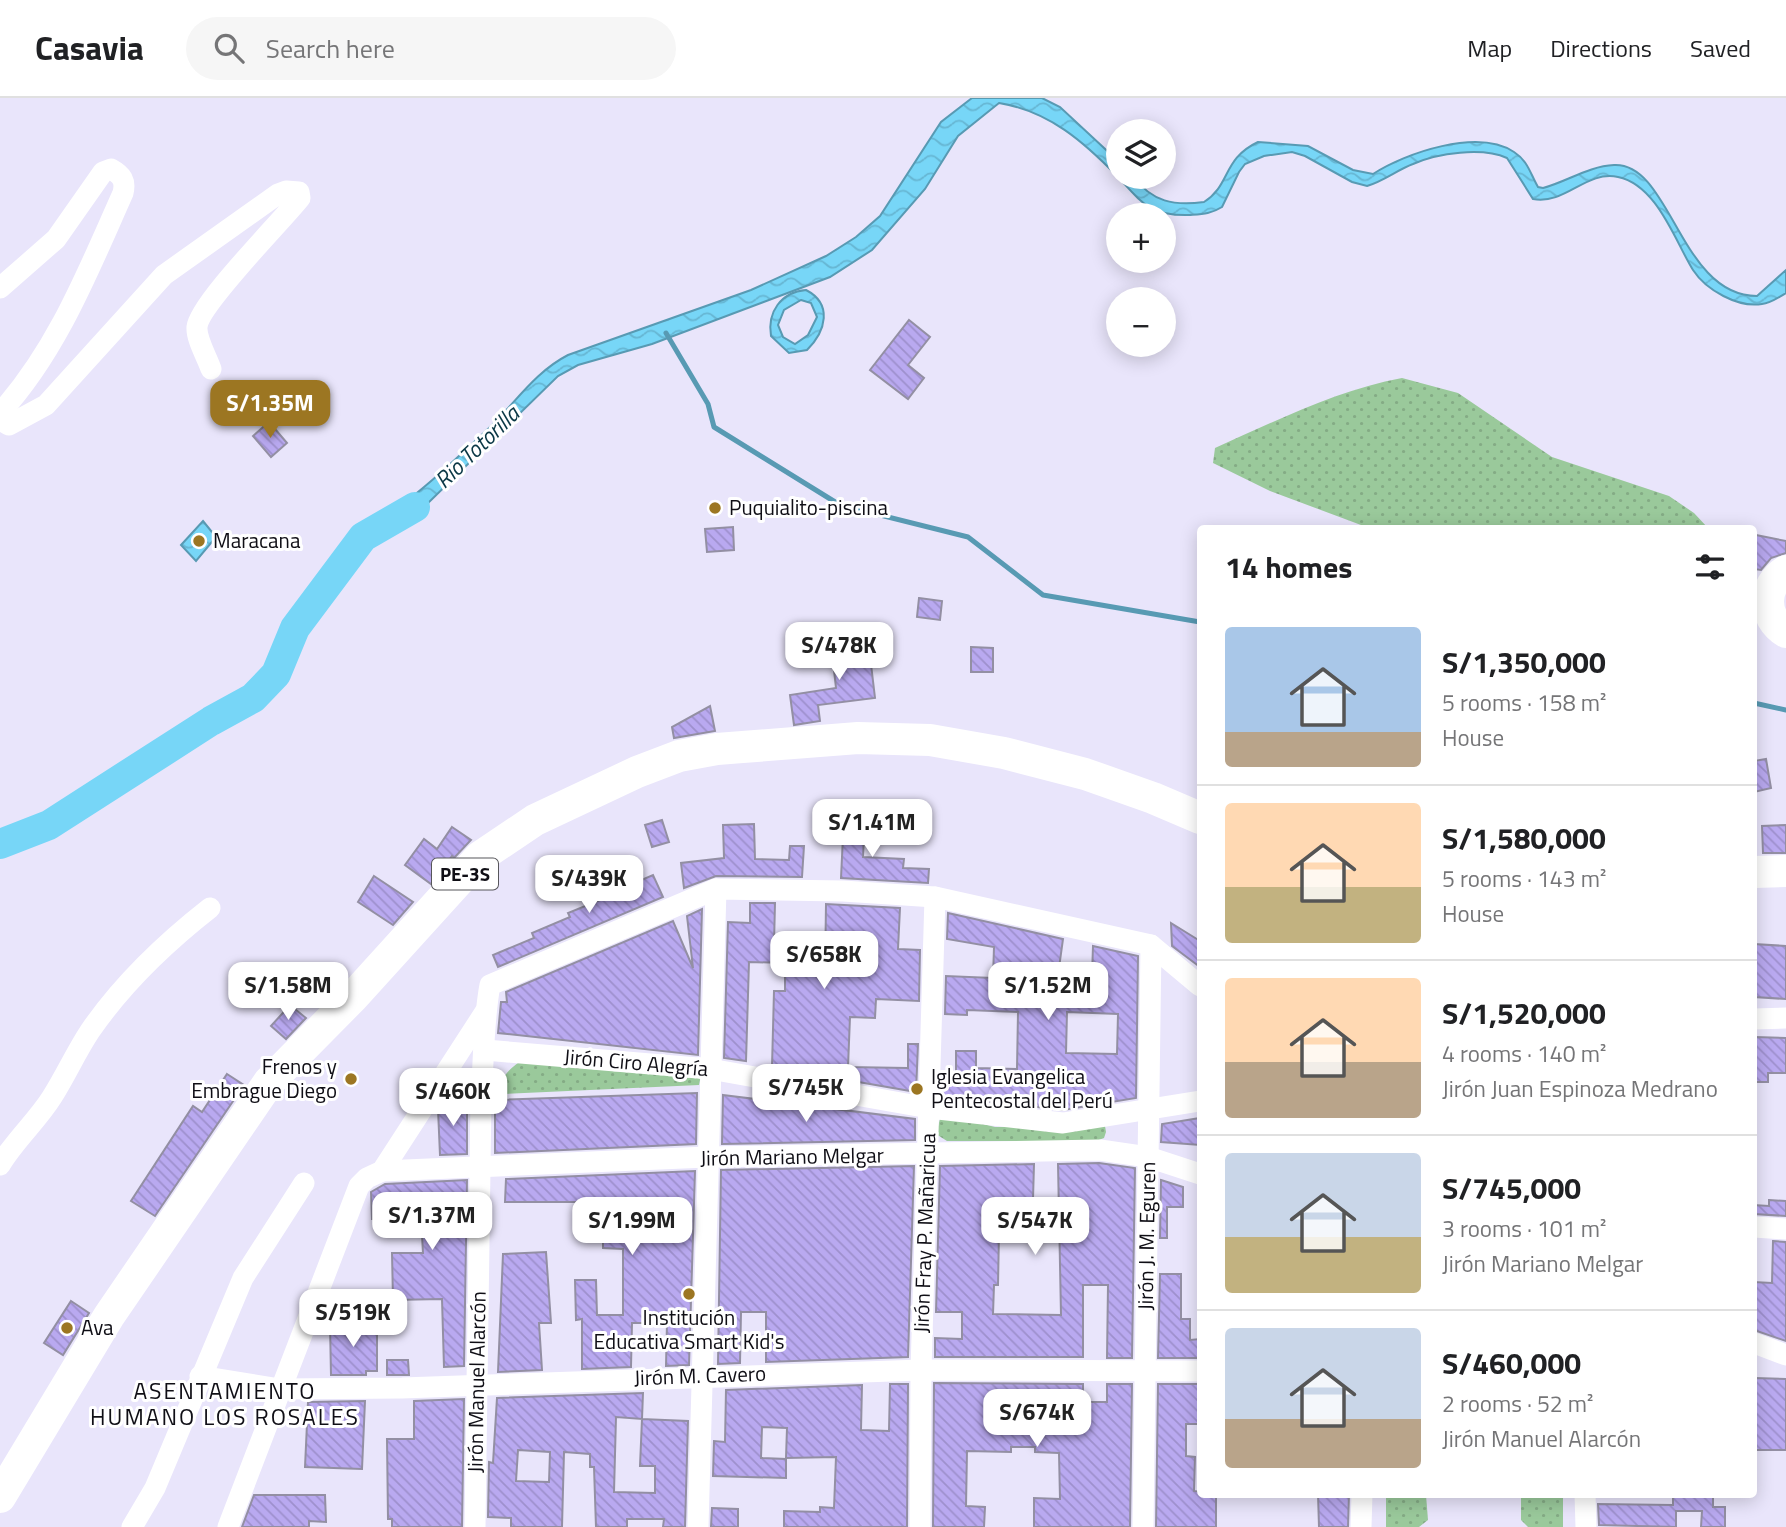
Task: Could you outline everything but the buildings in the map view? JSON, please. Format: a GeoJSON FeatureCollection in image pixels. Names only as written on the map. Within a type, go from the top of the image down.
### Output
{"type":"FeatureCollection","features":[{"type":"Feature","properties":{"kind":"highway"},"geometry":{"type":"LineString","coordinates":[[1786,570],[1771,583],[1768,595],[1768,611],[1773,621],[1786,632]]}},
{"type":"Feature","properties":{"kind":"highway","name":"PE-3S"},"geometry":{"type":"LineString","coordinates":[[0,1497],[108,1316],[269,1082],[353,997],[480,857],[536,820],[637,772],[679,756],[718,749],[858,738],[930,740],[1004,753],[1084,775],[1153,798],[1197,817]]}},
{"type":"Feature","properties":{"kind":"highway"},"geometry":{"type":"LineString","coordinates":[[1757,872],[1786,871]]}},
{"type":"Feature","properties":{"kind":"highway"},"geometry":{"type":"LineString","coordinates":[[1757,888],[1786,888]]}},
{"type":"Feature","properties":{"kind":"street"},"geometry":{"type":"LineString","coordinates":[[0,288],[56,239],[103,172],[111,169],[119,173],[125,183],[123,193],[83,283],[26,384],[0,413]]}},
{"type":"Feature","properties":{"kind":"street"},"geometry":{"type":"LineString","coordinates":[[0,420],[9,425],[46,405],[164,275],[278,194],[286,191],[299,192],[300,198],[223,286],[200,320],[197,328],[211,369]]}},
{"type":"Feature","properties":{"kind":"street"},"geometry":{"type":"LineString","coordinates":[[698,1527],[716,889],[843,891],[935,897],[1151,945],[1197,983]]}},
{"type":"Feature","properties":{"kind":"street","name":"Jirón Manuel Alarcón"},"geometry":{"type":"LineString","coordinates":[[475,1527],[481,1097],[485,1012],[490,985],[716,889]]}},
{"type":"Feature","properties":{"kind":"street","name":"Jirón Fray P. Mañaricua"},"geometry":{"type":"LineString","coordinates":[[920,1527],[921,1370],[935,897]]}},
{"type":"Feature","properties":{"kind":"street"},"geometry":{"type":"LineString","coordinates":[[0,1165],[12,1144],[47,1105],[90,1032],[122,989],[163,946],[210,908]]}},
{"type":"Feature","properties":{"kind":"street","name":"Jirón J. M. Eguren"},"geometry":{"type":"LineString","coordinates":[[1143,1527],[1151,945]]}},
{"type":"Feature","properties":{"kind":"street"},"geometry":{"type":"LineString","coordinates":[[228,1527],[359,1186],[367,1178],[382,1171],[485,1012]]}},
{"type":"Feature","properties":{"kind":"street"},"geometry":{"type":"LineString","coordinates":[[1757,1019],[1786,1018]]}},
{"type":"Feature","properties":{"kind":"street","name":"Jirón Ciro Alegría"},"geometry":{"type":"LineString","coordinates":[[485,1050],[710,1069],[929,1108],[1053,1123],[1149,1111],[1197,1102]]}},
{"type":"Feature","properties":{"kind":"street","name":"Jirón Mariano Melgar"},"geometry":{"type":"LineString","coordinates":[[382,1171],[481,1169],[707,1157],[929,1156],[1100,1150],[1148,1157],[1197,1173]]}},
{"type":"Feature","properties":{"kind":"street"},"geometry":{"type":"LineString","coordinates":[[132,1527],[155,1488],[243,1278],[304,1183]]}},
{"type":"Feature","properties":{"kind":"street"},"geometry":{"type":"LineString","coordinates":[[1757,1227],[1786,1229]]}},
{"type":"Feature","properties":{"kind":"street"},"geometry":{"type":"LineString","coordinates":[[1757,1344],[1786,1356]]}},
{"type":"Feature","properties":{"kind":"street"},"geometry":{"type":"LineString","coordinates":[[1757,1360],[1786,1356]]}},
{"type":"Feature","properties":{"kind":"street","name":"Jirón M. Cavero"},"geometry":{"type":"LineString","coordinates":[[200,1376],[280,1389],[477,1386],[921,1370],[1197,1371]]}},
{"type":"Feature","properties":{"kind":"street"},"geometry":{"type":"LineString","coordinates":[[1362,1498],[1362,1527]]}},
{"type":"Feature","properties":{"kind":"street"},"geometry":{"type":"LineString","coordinates":[[1585,1498],[1586,1527]]}},
{"type":"Feature","properties":{"kind":"green space"},"geometry":{"type":"Polygon","coordinates":[[[1402,378],[1458,393],[1552,457],[1669,496],[1694,513],[1705,525],[1361,525],[1270,491],[1213,463],[1215,448],[1307,407],[1378,383],[1402,378]]]}},
{"type":"Feature","properties":{"kind":"green space"},"geometry":{"type":"Polygon","coordinates":[[[525,1058],[701,1075],[699,1085],[502,1094],[504,1077],[525,1058]]]}},
{"type":"Feature","properties":{"kind":"green space"},"geometry":{"type":"Polygon","coordinates":[[[944,1114],[995,1127],[1105,1126],[1106,1132],[1104,1138],[1096,1141],[947,1141],[936,1134],[944,1114]]]}},
{"type":"Feature","properties":{"kind":"green space"},"geometry":{"type":"Polygon","coordinates":[[[1386,1498],[1426,1498],[1428,1520],[1419,1527],[1386,1527],[1386,1498]]]}},
{"type":"Feature","properties":{"kind":"green space"},"geometry":{"type":"Polygon","coordinates":[[[1521,1498],[1563,1498],[1563,1527],[1528,1527],[1521,1520],[1521,1498]]]}},
{"type":"Feature","properties":{"kind":"water"},"geometry":{"type":"Polygon","coordinates":[[[972,98],[1042,98],[1060,107],[1106,150],[1106,165],[1079,140],[1050,121],[1017,107],[999,103],[958,136],[925,189],[872,250],[830,277],[652,344],[578,365],[558,376],[423,508],[388,532],[377,523],[449,465],[556,362],[568,355],[751,290],[826,256],[856,237],[880,216],[941,122],[972,98]]]}},
{"type":"Feature","properties":{"kind":"water"},"geometry":{"type":"Polygon","coordinates":[[[1258,142],[1308,146],[1353,170],[1373,174],[1422,151],[1481,142],[1499,145],[1514,152],[1526,163],[1538,187],[1543,188],[1605,166],[1614,165],[1633,170],[1650,184],[1693,254],[1710,275],[1731,290],[1757,296],[1786,270],[1786,293],[1769,302],[1753,305],[1714,291],[1693,270],[1654,202],[1632,182],[1607,176],[1586,182],[1556,197],[1533,199],[1507,158],[1485,153],[1460,153],[1423,160],[1367,186],[1352,182],[1305,156],[1292,152],[1264,156],[1245,164],[1222,207],[1202,214],[1176,215],[1176,203],[1144,203],[1129,189],[1145,189],[1156,197],[1173,202],[1204,202],[1219,188],[1232,164],[1246,149],[1258,142]]]}},
{"type":"Feature","properties":{"kind":"water"},"geometry":{"type":"Polygon","coordinates":[[[806,290],[815,296],[823,310],[824,318],[819,335],[807,350],[789,353],[771,336],[771,319],[783,299],[806,290]],[[801,300],[784,310],[778,325],[783,337],[795,344],[808,335],[817,317],[811,303],[801,300]]]}},
{"type":"Feature","properties":{"kind":"water","name":"Maracana"},"geometry":{"type":"Polygon","coordinates":[[[203,521],[216,537],[196,561],[181,545],[203,521]]]}},
{"type":"Feature","properties":{"kind":"waterway"},"geometry":{"type":"LineString","coordinates":[[666,333],[708,404],[714,427],[840,505],[968,537],[1043,595],[1197,621]]}},
{"type":"Feature","properties":{"kind":"waterway","name":"Rio Totorilla"},"geometry":{"type":"LineString","coordinates":[[0,844],[49,825],[211,721],[253,698],[276,674],[295,628],[363,537],[415,507]]}},
{"type":"Feature","properties":{"kind":"waterway"},"geometry":{"type":"LineString","coordinates":[[1757,704],[1786,710]]}},
{"type":"Feature","properties":{"kind":"place","name":"Puquialito-piscina"},"geometry":{"type":"Point","coordinates":[715,508]}},
{"type":"Feature","properties":{"kind":"place","name":"Maracana"},"geometry":{"type":"Point","coordinates":[199,541]}},
{"type":"Feature","properties":{"kind":"place","name":"Frenos y Embrague Diego"},"geometry":{"type":"Point","coordinates":[351,1079]}},
{"type":"Feature","properties":{"kind":"place","name":"Iglesia Evangelica Pentecostal del Perú"},"geometry":{"type":"Point","coordinates":[917,1089]}},
{"type":"Feature","properties":{"kind":"place","name":"Institución Educativa Smart Kid's"},"geometry":{"type":"Point","coordinates":[689,1294]}},
{"type":"Feature","properties":{"kind":"place","name":"Ava"},"geometry":{"type":"Point","coordinates":[67,1328]}},
{"type":"Feature","properties":{"kind":"district","name":"ASENTAMIENTO HUMANO LOS ROSALES"},"geometry":{"type":"Point","coordinates":[225,1404]}}]}
